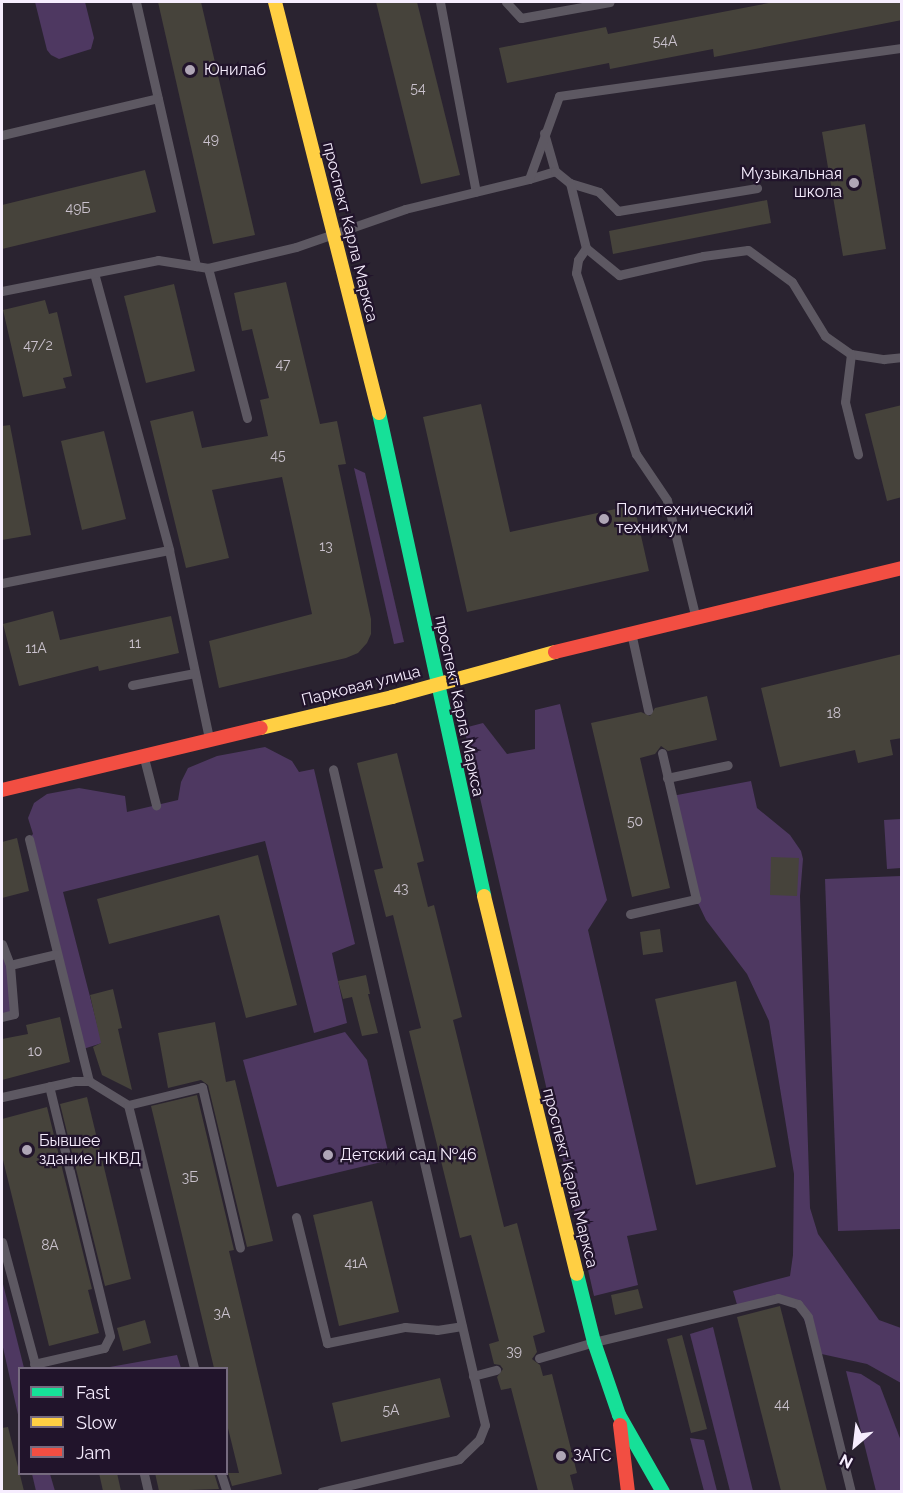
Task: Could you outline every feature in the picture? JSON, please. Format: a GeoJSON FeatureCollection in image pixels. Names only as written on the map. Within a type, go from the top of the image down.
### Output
{"type":"FeatureCollection","features":[{"type":"Feature","properties":{"kind":"street","name":"проспект Карла Маркса"},"geometry":{"type":"LineString","coordinates":[[275,2],[378,410],[480,884],[594,1342],[619,1415],[663,1491]]}},
{"type":"Feature","properties":{"kind":"street","name":"Парковая улица"},"geometry":{"type":"LineString","coordinates":[[2,790],[902,568]]}},
{"type":"Feature","properties":{"kind":"street","name":"проспект Карла Маркса"},"geometry":{"type":"LineString","coordinates":[[619,1415],[628,1491]]}},
{"type":"Feature","properties":{"kind":"lane"},"geometry":{"type":"LineString","coordinates":[[136,2],[196,266]]}},
{"type":"Feature","properties":{"kind":"lane"},"geometry":{"type":"LineString","coordinates":[[440,2],[476,192]]}},
{"type":"Feature","properties":{"kind":"lane"},"geometry":{"type":"LineString","coordinates":[[506,2],[521,18],[610,2]]}},
{"type":"Feature","properties":{"kind":"lane"},"geometry":{"type":"LineString","coordinates":[[530,179],[544,133],[559,96],[902,48]]}},
{"type":"Feature","properties":{"kind":"lane"},"geometry":{"type":"LineString","coordinates":[[2,135],[158,98]]}},
{"type":"Feature","properties":{"kind":"lane"},"geometry":{"type":"LineString","coordinates":[[544,133],[555,171],[570,183],[599,192],[618,211],[757,188]]}},
{"type":"Feature","properties":{"kind":"lane"},"geometry":{"type":"LineString","coordinates":[[2,291],[158,260],[208,268],[296,247],[405,209],[555,171]]}},
{"type":"Feature","properties":{"kind":"lane"},"geometry":{"type":"LineString","coordinates":[[570,183],[586,248],[619,275],[704,256],[748,250],[792,282],[825,336],[851,354],[884,360],[902,357]]}},
{"type":"Feature","properties":{"kind":"lane"},"geometry":{"type":"LineString","coordinates":[[586,248],[578,260],[576,273],[580,288],[636,454],[667,500],[696,619]]}},
{"type":"Feature","properties":{"kind":"lane"},"geometry":{"type":"LineString","coordinates":[[208,268],[247,418]]}},
{"type":"Feature","properties":{"kind":"lane"},"geometry":{"type":"LineString","coordinates":[[94,273],[169,550],[209,740]]}},
{"type":"Feature","properties":{"kind":"lane"},"geometry":{"type":"LineString","coordinates":[[851,354],[844,402],[858,454]]}},
{"type":"Feature","properties":{"kind":"lane"},"geometry":{"type":"LineString","coordinates":[[2,583],[169,550]]}},
{"type":"Feature","properties":{"kind":"lane"},"geometry":{"type":"LineString","coordinates":[[631,635],[648,710]]}},
{"type":"Feature","properties":{"kind":"lane"},"geometry":{"type":"LineString","coordinates":[[132,685],[195,673]]}},
{"type":"Feature","properties":{"kind":"lane"},"geometry":{"type":"LineString","coordinates":[[630,914],[696,899],[662,753]]}},
{"type":"Feature","properties":{"kind":"lane"},"geometry":{"type":"LineString","coordinates":[[144,755],[156,805]]}},
{"type":"Feature","properties":{"kind":"lane"},"geometry":{"type":"LineString","coordinates":[[667,778],[728,765]]}},
{"type":"Feature","properties":{"kind":"lane"},"geometry":{"type":"LineString","coordinates":[[321,1491],[445,1464],[471,1449],[479,1440],[485,1425],[333,769]]}},
{"type":"Feature","properties":{"kind":"lane"},"geometry":{"type":"LineString","coordinates":[[29,839],[89,1081]]}},
{"type":"Feature","properties":{"kind":"lane"},"geometry":{"type":"LineString","coordinates":[[2,944],[10,965],[14,1014],[2,1017]]}},
{"type":"Feature","properties":{"kind":"lane"},"geometry":{"type":"LineString","coordinates":[[10,965],[56,954]]}},
{"type":"Feature","properties":{"kind":"lane"},"geometry":{"type":"LineString","coordinates":[[2,1097],[74,1081],[89,1081],[128,1105],[194,1367]]}},
{"type":"Feature","properties":{"kind":"lane"},"geometry":{"type":"LineString","coordinates":[[2,1242],[35,1366],[104,1348],[110,1336],[49,1086]]}},
{"type":"Feature","properties":{"kind":"lane"},"geometry":{"type":"LineString","coordinates":[[128,1105],[202,1087],[240,1248]]}},
{"type":"Feature","properties":{"kind":"lane"},"geometry":{"type":"LineString","coordinates":[[296,1217],[327,1343],[405,1326],[437,1330],[462,1326]]}},
{"type":"Feature","properties":{"kind":"lane"},"geometry":{"type":"LineString","coordinates":[[539,1358],[594,1342],[778,1299],[798,1304],[808,1317],[851,1491]]}},
{"type":"Feature","properties":{"kind":"lane"},"geometry":{"type":"LineString","coordinates":[[473,1376],[496,1370]]}},
{"type":"Feature","properties":{"kind":"lane"},"geometry":{"type":"LineString","coordinates":[[144,1475],[148,1491]]}},
{"type":"Feature","properties":{"kind":"lane"},"geometry":{"type":"LineString","coordinates":[[222,1475],[227,1491]]}},
{"type":"Feature","properties":{"kind":"shaded area"},"geometry":{"type":"Polygon","coordinates":[[[35,2],[85,2],[94,38],[91,49],[59,59],[51,55],[47,50],[35,2]]]}},
{"type":"Feature","properties":{"kind":"shaded area"},"geometry":{"type":"Polygon","coordinates":[[[354,468],[365,473],[404,642],[394,644],[354,468]]]}},
{"type":"Feature","properties":{"kind":"shaded area"},"geometry":{"type":"Polygon","coordinates":[[[560,704],[607,900],[588,930],[657,1230],[627,1236],[638,1285],[594,1296],[464,728],[483,723],[507,754],[535,749],[535,710],[560,704]]]}},
{"type":"Feature","properties":{"kind":"shaded area"},"geometry":{"type":"Polygon","coordinates":[[[265,747],[292,761],[299,772],[314,769],[355,944],[332,953],[347,1023],[314,1033],[265,841],[63,892],[102,1043],[80,1050],[29,839],[33,834],[28,818],[34,803],[47,794],[79,788],[125,796],[127,812],[178,800],[181,782],[188,768],[217,756],[265,747]]]}},
{"type":"Feature","properties":{"kind":"shaded area"},"geometry":{"type":"Polygon","coordinates":[[[751,781],[757,808],[790,835],[801,851],[803,859],[800,896],[810,1208],[818,1234],[879,1320],[901,1328],[901,1383],[867,1364],[817,1353],[798,1304],[778,1298],[738,1308],[733,1291],[790,1276],[793,1255],[794,1174],[769,1021],[747,974],[706,920],[696,899],[672,796],[751,781]]]}},
{"type":"Feature","properties":{"kind":"shaded area"},"geometry":{"type":"Polygon","coordinates":[[[901,819],[901,868],[887,869],[884,820],[901,819]]]}},
{"type":"Feature","properties":{"kind":"shaded area"},"geometry":{"type":"Polygon","coordinates":[[[901,876],[901,1229],[838,1231],[825,879],[901,876]]]}},
{"type":"Feature","properties":{"kind":"shaded area"},"geometry":{"type":"Polygon","coordinates":[[[2,944],[10,965],[14,1014],[2,1017],[2,944]]]}},
{"type":"Feature","properties":{"kind":"shaded area"},"geometry":{"type":"Polygon","coordinates":[[[345,1032],[367,1060],[390,1160],[277,1187],[243,1060],[345,1032]]]}},
{"type":"Feature","properties":{"kind":"shaded area"},"geometry":{"type":"Polygon","coordinates":[[[2,1280],[24,1367],[18,1367],[18,1415],[2,1343],[2,1280]]]}},
{"type":"Feature","properties":{"kind":"shaded area"},"geometry":{"type":"Polygon","coordinates":[[[713,1327],[753,1491],[730,1491],[690,1334],[713,1327]]]}},
{"type":"Feature","properties":{"kind":"shaded area"},"geometry":{"type":"Polygon","coordinates":[[[177,1355],[181,1367],[110,1367],[177,1355]]]}},
{"type":"Feature","properties":{"kind":"shaded area"},"geometry":{"type":"Polygon","coordinates":[[[846,1371],[861,1374],[880,1386],[901,1441],[901,1491],[876,1491],[846,1371]]]}},
{"type":"Feature","properties":{"kind":"shaded area"},"geometry":{"type":"Polygon","coordinates":[[[690,1438],[704,1440],[717,1491],[704,1491],[690,1438]]]}},
{"type":"Feature","properties":{"kind":"shaded area"},"geometry":{"type":"Polygon","coordinates":[[[32,1475],[50,1475],[55,1491],[36,1491],[32,1475]]]}},
{"type":"Feature","properties":{"kind":"building"},"geometry":{"type":"Polygon","coordinates":[[[158,2],[201,2],[255,235],[213,244],[158,2]]]}},
{"type":"Feature","properties":{"kind":"building"},"geometry":{"type":"Polygon","coordinates":[[[376,2],[417,2],[460,175],[421,184],[376,2]]]}},
{"type":"Feature","properties":{"kind":"building"},"geometry":{"type":"Polygon","coordinates":[[[774,2],[902,2],[902,20],[714,57],[713,49],[610,69],[609,63],[507,83],[499,48],[606,27],[608,34],[774,2]]]}},
{"type":"Feature","properties":{"kind":"building"},"geometry":{"type":"Polygon","coordinates":[[[865,124],[886,249],[843,256],[822,132],[865,124]]]}},
{"type":"Feature","properties":{"kind":"building"},"geometry":{"type":"Polygon","coordinates":[[[145,170],[156,212],[2,249],[2,205],[145,170]]]}},
{"type":"Feature","properties":{"kind":"building"},"geometry":{"type":"Polygon","coordinates":[[[767,200],[771,223],[613,254],[609,231],[767,200]]]}},
{"type":"Feature","properties":{"kind":"building"},"geometry":{"type":"Polygon","coordinates":[[[286,282],[320,424],[337,421],[346,464],[338,465],[371,619],[371,634],[358,653],[346,658],[219,688],[209,641],[312,614],[282,477],[212,490],[229,558],[186,568],[150,421],[193,411],[202,448],[268,436],[260,400],[269,398],[252,329],[242,331],[234,293],[286,282]]]}},
{"type":"Feature","properties":{"kind":"building"},"geometry":{"type":"Polygon","coordinates":[[[174,284],[195,371],[146,383],[124,296],[174,284]]]}},
{"type":"Feature","properties":{"kind":"building"},"geometry":{"type":"Polygon","coordinates":[[[45,300],[49,314],[57,312],[72,376],[63,378],[66,388],[23,397],[3,310],[45,300]]]}},
{"type":"Feature","properties":{"kind":"building","name":"Политехнический техникум"},"geometry":{"type":"Polygon","coordinates":[[[481,404],[510,532],[634,505],[649,571],[467,612],[423,417],[481,404]]]}},
{"type":"Feature","properties":{"kind":"building"},"geometry":{"type":"Polygon","coordinates":[[[902,405],[902,497],[887,501],[865,414],[902,405]]]}},
{"type":"Feature","properties":{"kind":"building"},"geometry":{"type":"Polygon","coordinates":[[[10,425],[31,535],[2,540],[2,426],[10,425]]]}},
{"type":"Feature","properties":{"kind":"building"},"geometry":{"type":"Polygon","coordinates":[[[104,431],[126,519],[82,530],[61,441],[104,431]]]}},
{"type":"Feature","properties":{"kind":"building"},"geometry":{"type":"Polygon","coordinates":[[[53,611],[60,640],[171,616],[179,653],[99,671],[98,666],[19,686],[3,624],[53,611]]]}},
{"type":"Feature","properties":{"kind":"building"},"geometry":{"type":"Polygon","coordinates":[[[902,654],[902,738],[890,740],[893,755],[858,763],[855,750],[780,767],[761,688],[902,654]]]}},
{"type":"Feature","properties":{"kind":"building"},"geometry":{"type":"Polygon","coordinates":[[[707,696],[717,740],[668,751],[661,746],[655,754],[640,758],[670,888],[632,897],[591,723],[641,712],[650,716],[655,708],[707,696]]]}},
{"type":"Feature","properties":{"kind":"building"},"geometry":{"type":"Polygon","coordinates":[[[397,753],[424,861],[417,863],[428,907],[434,905],[462,1017],[453,1020],[504,1227],[517,1223],[545,1332],[533,1336],[537,1352],[532,1359],[540,1365],[543,1376],[552,1374],[577,1473],[570,1475],[574,1491],[538,1491],[511,1388],[501,1390],[497,1377],[503,1369],[500,1365],[494,1364],[489,1344],[499,1341],[471,1235],[460,1238],[409,1031],[421,1028],[393,915],[386,917],[374,870],[383,868],[357,763],[397,753]]]}},
{"type":"Feature","properties":{"kind":"building"},"geometry":{"type":"Polygon","coordinates":[[[17,838],[29,891],[2,898],[2,842],[17,838]]]}},
{"type":"Feature","properties":{"kind":"building"},"geometry":{"type":"Polygon","coordinates":[[[258,855],[297,1005],[246,1018],[219,915],[109,944],[97,899],[258,855]]]}},
{"type":"Feature","properties":{"kind":"building"},"geometry":{"type":"Polygon","coordinates":[[[771,857],[799,858],[797,896],[770,895],[771,857]]]}},
{"type":"Feature","properties":{"kind":"building"},"geometry":{"type":"Polygon","coordinates":[[[660,929],[663,952],[643,955],[640,932],[660,929]]]}},
{"type":"Feature","properties":{"kind":"building"},"geometry":{"type":"Polygon","coordinates":[[[366,975],[370,994],[368,994],[378,1033],[362,1036],[352,997],[343,999],[338,981],[366,975]]]}},
{"type":"Feature","properties":{"kind":"building"},"geometry":{"type":"Polygon","coordinates":[[[736,981],[776,1167],[696,1185],[655,999],[736,981]]]}},
{"type":"Feature","properties":{"kind":"building"},"geometry":{"type":"Polygon","coordinates":[[[113,989],[122,1028],[118,1029],[132,1090],[102,1075],[93,1047],[101,1043],[90,995],[113,989]]]}},
{"type":"Feature","properties":{"kind":"building"},"geometry":{"type":"Polygon","coordinates":[[[60,1017],[70,1062],[2,1080],[2,1039],[28,1034],[26,1025],[60,1017]]]}},
{"type":"Feature","properties":{"kind":"building"},"geometry":{"type":"Polygon","coordinates":[[[215,1022],[226,1082],[235,1080],[273,1241],[247,1247],[208,1085],[201,1080],[168,1088],[158,1033],[215,1022]]]}},
{"type":"Feature","properties":{"kind":"building"},"geometry":{"type":"Polygon","coordinates":[[[197,1095],[234,1250],[229,1251],[282,1474],[232,1486],[228,1473],[239,1473],[228,1428],[228,1367],[214,1367],[151,1106],[197,1095]]]}},
{"type":"Feature","properties":{"kind":"building"},"geometry":{"type":"Polygon","coordinates":[[[87,1097],[131,1279],[105,1286],[60,1104],[87,1097]]]}},
{"type":"Feature","properties":{"kind":"building"},"geometry":{"type":"Polygon","coordinates":[[[47,1107],[92,1289],[88,1290],[99,1333],[49,1346],[2,1156],[2,1119],[47,1107]]]}},
{"type":"Feature","properties":{"kind":"building","name":"Детский сад №46"},"geometry":{"type":"Polygon","coordinates":[[[372,1201],[399,1312],[339,1326],[313,1215],[372,1201]]]}},
{"type":"Feature","properties":{"kind":"building"},"geometry":{"type":"Polygon","coordinates":[[[638,1289],[643,1308],[615,1315],[611,1295],[638,1289]]]}},
{"type":"Feature","properties":{"kind":"building"},"geometry":{"type":"Polygon","coordinates":[[[780,1306],[827,1491],[781,1491],[737,1317],[780,1306]]]}},
{"type":"Feature","properties":{"kind":"building"},"geometry":{"type":"Polygon","coordinates":[[[145,1320],[151,1343],[123,1351],[117,1328],[145,1320]]]}},
{"type":"Feature","properties":{"kind":"building"},"geometry":{"type":"Polygon","coordinates":[[[682,1335],[707,1429],[691,1433],[667,1339],[682,1335]]]}},
{"type":"Feature","properties":{"kind":"building"},"geometry":{"type":"Polygon","coordinates":[[[440,1378],[450,1417],[341,1442],[332,1403],[440,1378]]]}},
{"type":"Feature","properties":{"kind":"building"},"geometry":{"type":"Polygon","coordinates":[[[8,1427],[18,1475],[20,1475],[24,1491],[2,1491],[2,1428],[8,1427]]]}},
{"type":"Feature","properties":{"kind":"building"},"geometry":{"type":"Polygon","coordinates":[[[99,1475],[117,1475],[121,1491],[103,1491],[99,1475]]]}},
{"type":"Feature","properties":{"kind":"building"},"geometry":{"type":"Polygon","coordinates":[[[155,1475],[215,1475],[219,1489],[159,1491],[155,1475]]]}},
{"type":"Feature","properties":{"kind":"traffic: fast"},"geometry":{"type":"LineString","coordinates":[[379,413],[484,896]]}},
{"type":"Feature","properties":{"kind":"traffic: fast"},"geometry":{"type":"LineString","coordinates":[[577,1274],[594,1342],[619,1415],[663,1492]]}},
{"type":"Feature","properties":{"kind":"traffic: slow"},"geometry":{"type":"LineString","coordinates":[[275,2],[379,413]]}},
{"type":"Feature","properties":{"kind":"traffic: slow"},"geometry":{"type":"LineString","coordinates":[[261,728],[392,697],[555,652]]}},
{"type":"Feature","properties":{"kind":"traffic: slow"},"geometry":{"type":"LineString","coordinates":[[484,896],[577,1274]]}},
{"type":"Feature","properties":{"kind":"traffic: jam"},"geometry":{"type":"LineString","coordinates":[[555,652],[902,568]]}},
{"type":"Feature","properties":{"kind":"traffic: jam"},"geometry":{"type":"LineString","coordinates":[[2,790],[261,728]]}},
{"type":"Feature","properties":{"kind":"traffic: jam"},"geometry":{"type":"LineString","coordinates":[[620,1425],[628,1492]]}},
{"type":"Feature","properties":{"kind":"place","name":"Юнилаб"},"geometry":{"type":"Point","coordinates":[190,70]}},
{"type":"Feature","properties":{"kind":"place","name":"Музыкальная школа"},"geometry":{"type":"Point","coordinates":[854,183]}},
{"type":"Feature","properties":{"kind":"place","name":"Политехнический техникум"},"geometry":{"type":"Point","coordinates":[604,519]}},
{"type":"Feature","properties":{"kind":"place","name":"Бывшее здание НКВД"},"geometry":{"type":"Point","coordinates":[27,1150]}},
{"type":"Feature","properties":{"kind":"place","name":"Детский сад №46"},"geometry":{"type":"Point","coordinates":[328,1155]}},
{"type":"Feature","properties":{"kind":"place","name":"ЗАГС"},"geometry":{"type":"Point","coordinates":[561,1456]}}]}
